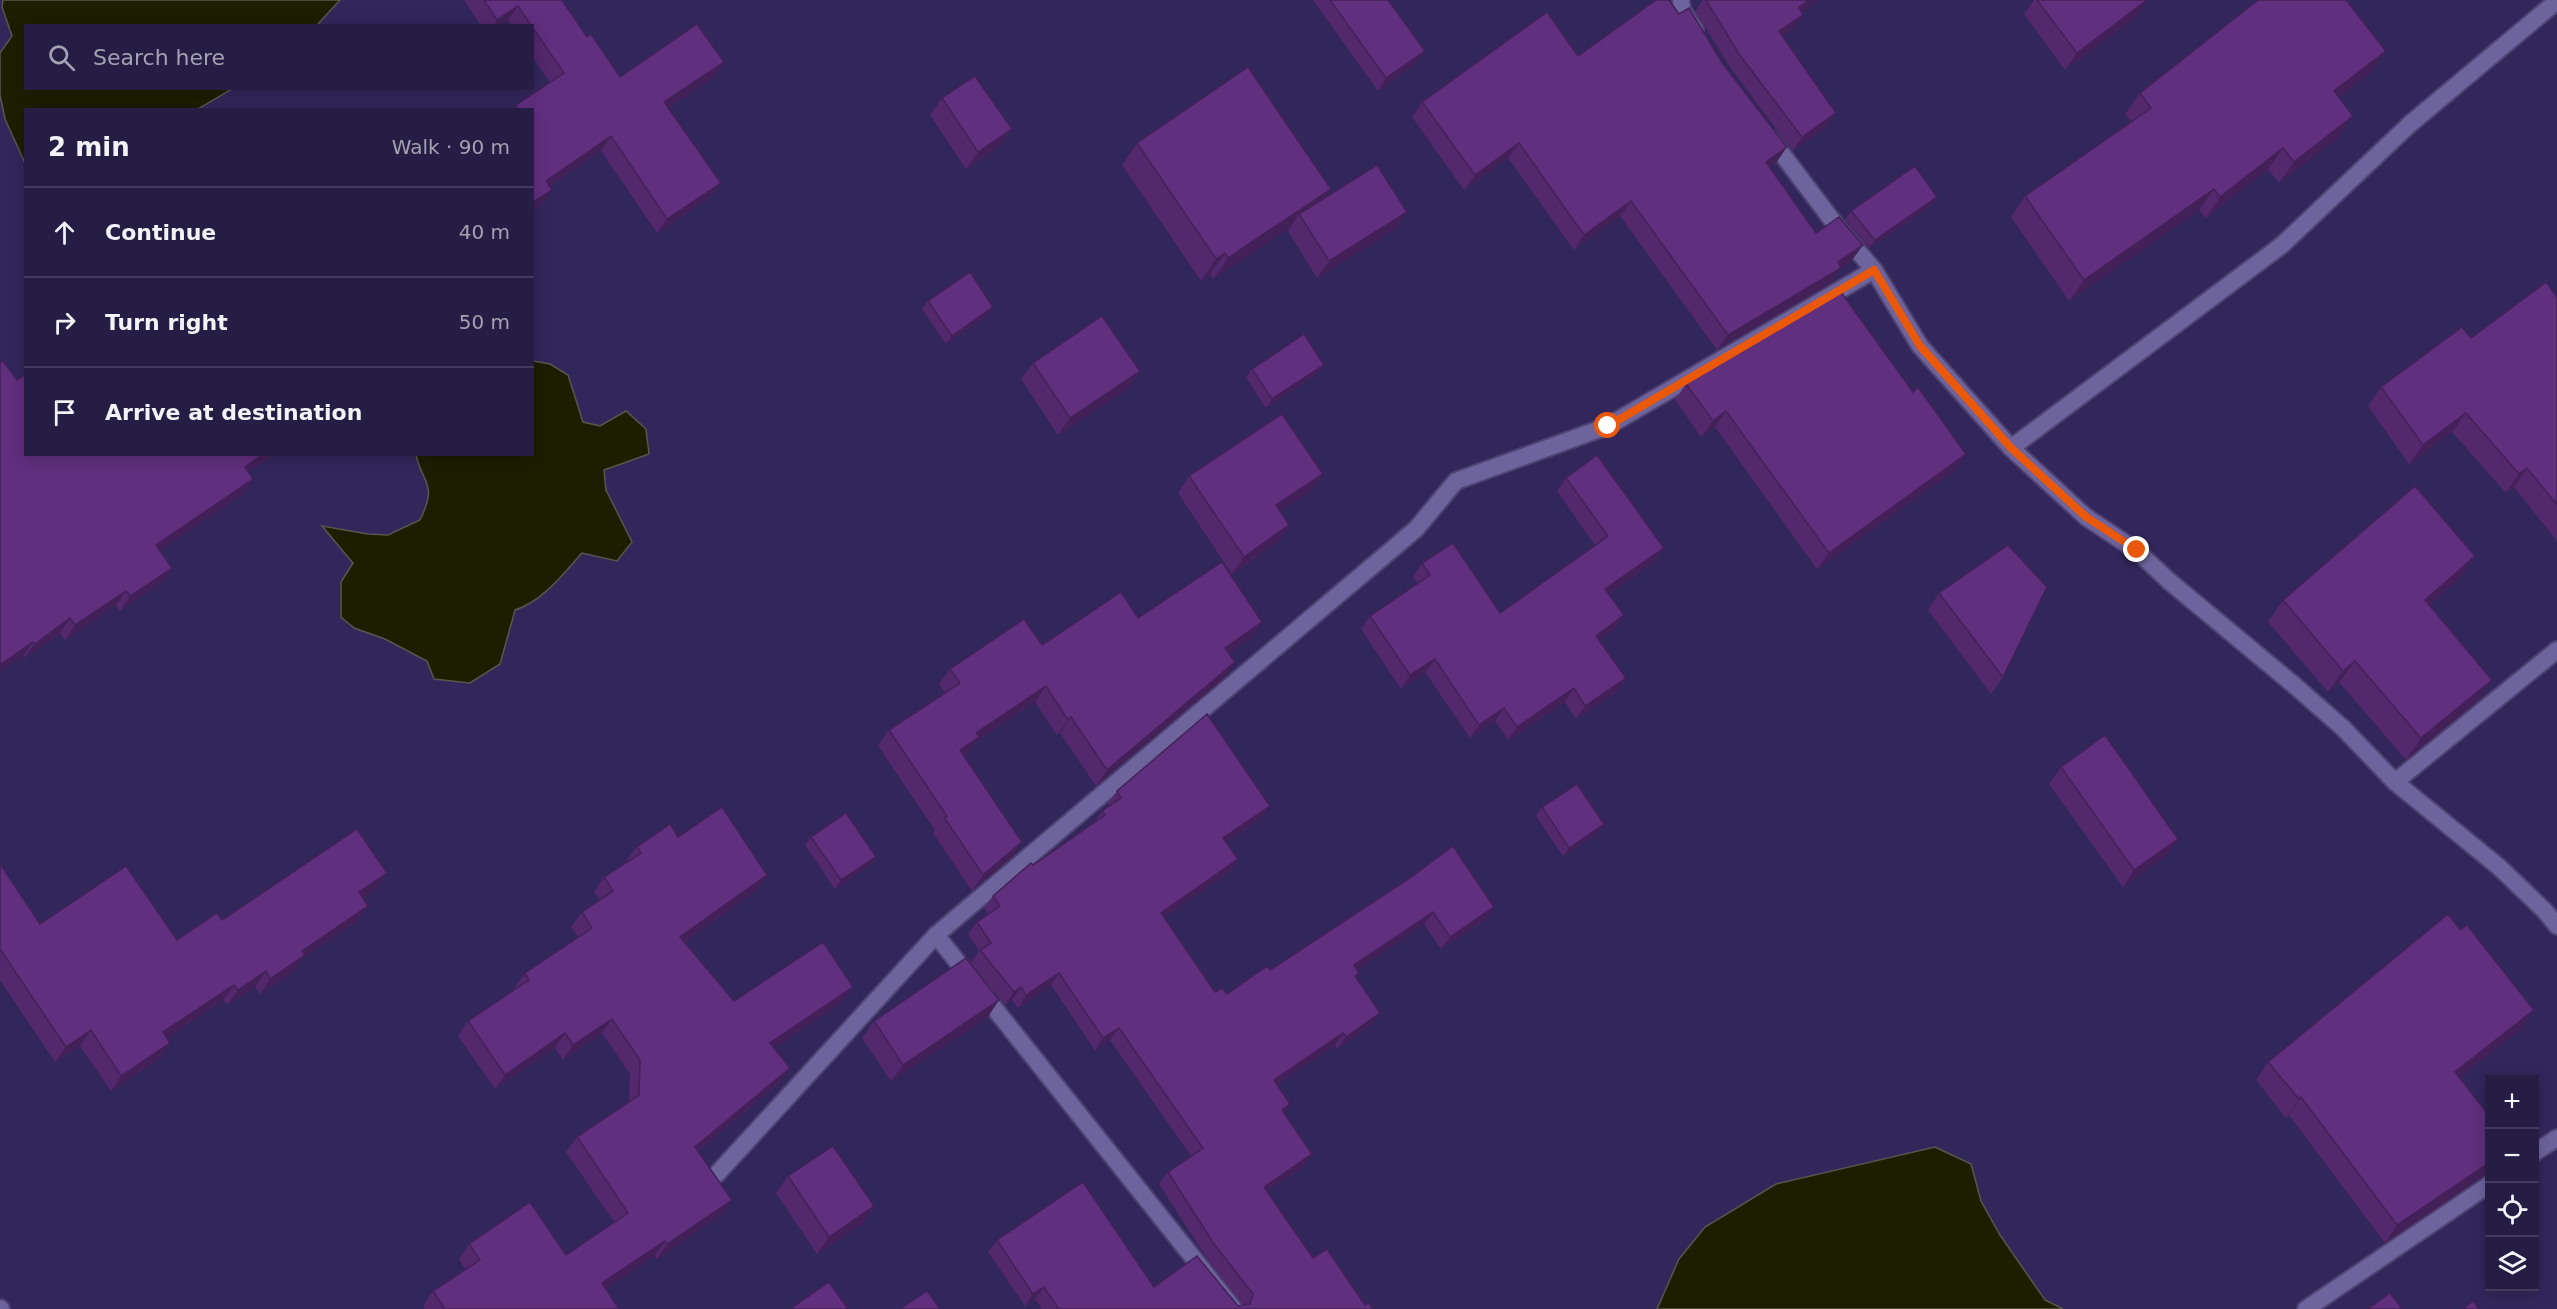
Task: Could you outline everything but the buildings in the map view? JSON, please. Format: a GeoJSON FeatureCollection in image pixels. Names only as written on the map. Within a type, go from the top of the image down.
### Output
{"type":"FeatureCollection","features":[{"type":"Feature","properties":{"kind":"street"},"geometry":{"type":"LineString","coordinates":[[1681,0],[1682,10],[1704,46]]}},
{"type":"Feature","properties":{"kind":"street"},"geometry":{"type":"LineString","coordinates":[[2011,448],[2282,245],[2410,124],[2557,1]]}},
{"type":"Feature","properties":{"kind":"street"},"geometry":{"type":"LineString","coordinates":[[1763,129],[1838,228],[1874,270],[1920,346],[2011,448],[2086,517],[2137,550],[2169,581],[2294,685],[2343,729],[2395,782],[2499,867],[2545,911],[2557,926]]}},
{"type":"Feature","properties":{"kind":"street"},"geometry":{"type":"LineString","coordinates":[[716,1175],[936,935],[1416,529],[1456,481],[1608,426],[1874,270]]}},
{"type":"Feature","properties":{"kind":"street"},"geometry":{"type":"LineString","coordinates":[[2395,782],[2557,650]]}},
{"type":"Feature","properties":{"kind":"street"},"geometry":{"type":"LineString","coordinates":[[936,935],[1234,1309]]}},
{"type":"Feature","properties":{"kind":"street"},"geometry":{"type":"LineString","coordinates":[[2539,1150],[2557,1138]]}},
{"type":"Feature","properties":{"kind":"street"},"geometry":{"type":"LineString","coordinates":[[2306,1309],[2485,1187]]}},
{"type":"Feature","properties":{"kind":"shaded area"},"geometry":{"type":"Polygon","coordinates":[[[3,0],[340,0],[318,24],[24,24],[24,90],[230,90],[200,108],[24,108],[24,161],[5,119],[0,95],[0,53],[12,36],[2,7],[3,0]]]}},
{"type":"Feature","properties":{"kind":"shaded area"},"geometry":{"type":"Polygon","coordinates":[[[534,361],[550,364],[568,375],[583,422],[600,426],[626,411],[646,429],[649,454],[604,470],[606,490],[632,542],[617,561],[582,553],[543,594],[515,610],[500,664],[470,683],[434,679],[427,661],[385,639],[354,628],[341,617],[341,582],[353,563],[322,526],[388,535],[420,520],[428,498],[428,491],[416,456],[534,456],[534,361]]]}},
{"type":"Feature","properties":{"kind":"shaded area"},"geometry":{"type":"Polygon","coordinates":[[[1935,1147],[1971,1164],[1981,1201],[2000,1235],[2045,1300],[2063,1309],[1657,1309],[1679,1259],[1705,1227],[1776,1184],[1935,1147]]]}},
{"type":"Feature","properties":{"kind":"route"},"geometry":{"type":"LineString","coordinates":[[1608,426],[1874,270],[1920,346],[2011,448],[2086,517],[2137,550]]}}]}
